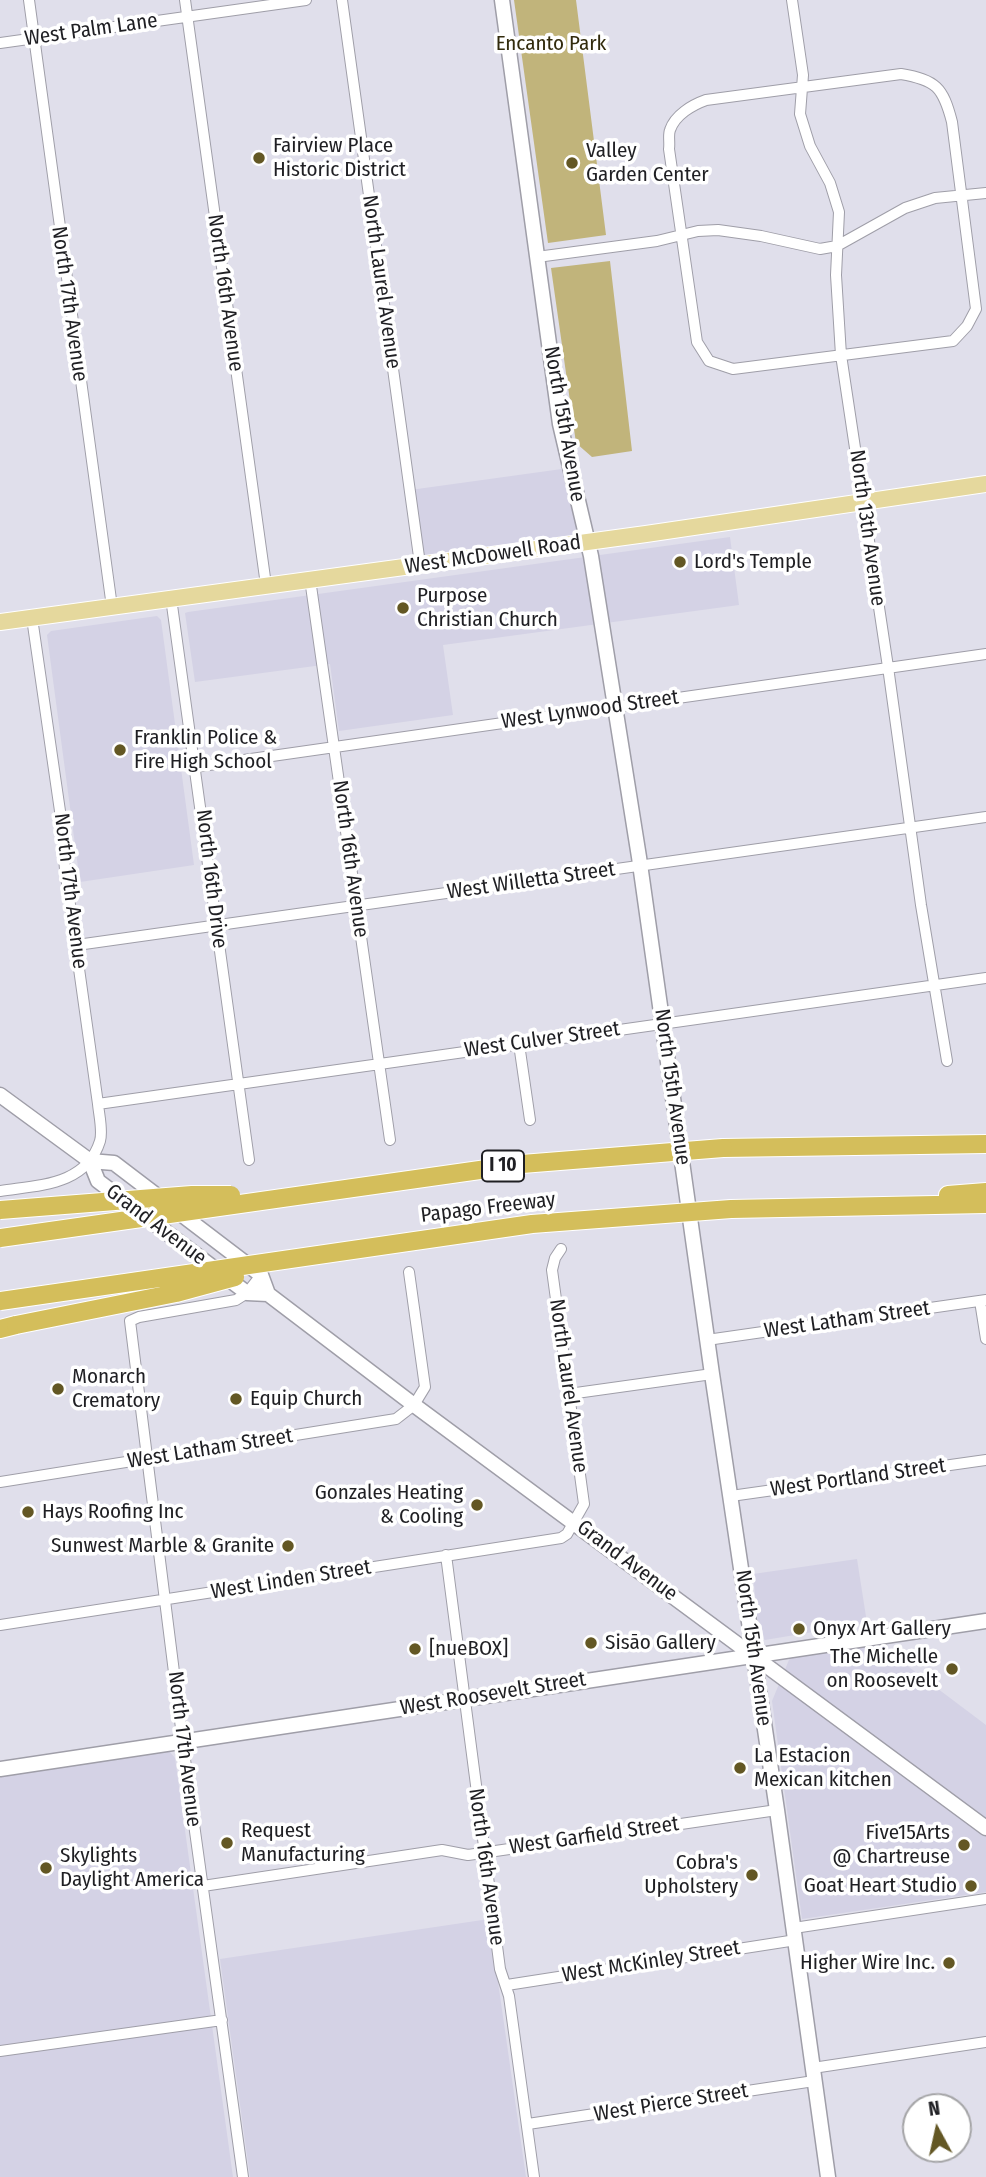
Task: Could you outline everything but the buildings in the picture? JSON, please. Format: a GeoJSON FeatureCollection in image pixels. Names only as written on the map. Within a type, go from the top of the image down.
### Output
{"type":"FeatureCollection","features":[{"type":"Feature","properties":{"kind":"highway","name":"Papago Freeway"},"geometry":{"type":"LineString","coordinates":[[0,1238],[522,1164],[723,1148],[986,1144]]}},
{"type":"Feature","properties":{"kind":"highway"},"geometry":{"type":"LineString","coordinates":[[826,1206],[986,1192]]}},
{"type":"Feature","properties":{"kind":"highway"},"geometry":{"type":"LineString","coordinates":[[0,1210],[192,1195],[284,1196]]}},
{"type":"Feature","properties":{"kind":"highway","name":"Papago Freeway"},"geometry":{"type":"LineString","coordinates":[[0,1301],[532,1224],[731,1209],[986,1205]]}},
{"type":"Feature","properties":{"kind":"highway"},"geometry":{"type":"LineString","coordinates":[[0,1329],[176,1293],[309,1256]]}},
{"type":"Feature","properties":{"kind":"main road","name":"West McDowell Road"},"geometry":{"type":"LineString","coordinates":[[0,622],[588,542],[986,484]]}},
{"type":"Feature","properties":{"kind":"street","name":"North 17th Avenue"},"geometry":{"type":"LineString","coordinates":[[29,0],[112,607]]}},
{"type":"Feature","properties":{"kind":"street","name":"North 16th Avenue"},"geometry":{"type":"LineString","coordinates":[[185,0],[266,585]]}},
{"type":"Feature","properties":{"kind":"street","name":"West Palm Lane"},"geometry":{"type":"LineString","coordinates":[[0,43],[306,0]]}},
{"type":"Feature","properties":{"kind":"street","name":"North Laurel Avenue"},"geometry":{"type":"LineString","coordinates":[[342,0],[420,564]]}},
{"type":"Feature","properties":{"kind":"street","name":"North 15th Avenue"},"geometry":{"type":"LineString","coordinates":[[502,0],[560,424],[588,542],[640,865],[828,2177]]}},
{"type":"Feature","properties":{"kind":"street","name":"North 13th Avenue"},"geometry":{"type":"LineString","coordinates":[[792,0],[803,75],[800,114],[810,146],[830,183],[839,212],[836,275],[841,355],[947,1061]]}},
{"type":"Feature","properties":{"kind":"street"},"geometry":{"type":"LineString","coordinates":[[901,74],[922,78],[936,85],[947,100],[961,195],[976,309],[967,326],[953,341],[733,369],[709,361],[697,342],[669,149],[670,130],[693,105],[706,100],[901,74]]}},
{"type":"Feature","properties":{"kind":"street"},"geometry":{"type":"LineString","coordinates":[[537,257],[718,230],[820,249],[837,247],[905,208],[935,198],[986,193]]}},
{"type":"Feature","properties":{"kind":"street","name":"North 16th Avenue"},"geometry":{"type":"LineString","coordinates":[[310,579],[390,1140]]}},
{"type":"Feature","properties":{"kind":"street","name":"North 16th Drive"},"geometry":{"type":"LineString","coordinates":[[171,598],[249,1160]]}},
{"type":"Feature","properties":{"kind":"street","name":"North 17th Avenue"},"geometry":{"type":"LineString","coordinates":[[32,618],[59,801],[65,869],[98,1104],[101,1140],[90,1161]]}},
{"type":"Feature","properties":{"kind":"street","name":"West Lynwood Street"},"geometry":{"type":"LineString","coordinates":[[195,767],[986,654]]}},
{"type":"Feature","properties":{"kind":"street","name":"West Willetta Street"},"geometry":{"type":"LineString","coordinates":[[77,945],[986,817]]}},
{"type":"Feature","properties":{"kind":"street","name":"West Culver Street"},"geometry":{"type":"LineString","coordinates":[[98,1104],[986,978]]}},
{"type":"Feature","properties":{"kind":"street"},"geometry":{"type":"LineString","coordinates":[[519,1044],[530,1120]]}},
{"type":"Feature","properties":{"kind":"street","name":"Grand Avenue"},"geometry":{"type":"LineString","coordinates":[[0,1096],[90,1161],[114,1163],[261,1275]]}},
{"type":"Feature","properties":{"kind":"street"},"geometry":{"type":"LineString","coordinates":[[0,1191],[65,1181],[90,1161]]}},
{"type":"Feature","properties":{"kind":"street","name":"Grand Avenue"},"geometry":{"type":"LineString","coordinates":[[90,1161],[98,1181],[247,1293]]}},
{"type":"Feature","properties":{"kind":"street","name":"North Laurel Avenue"},"geometry":{"type":"LineString","coordinates":[[561,1250],[555,1258],[552,1270],[584,1504],[574,1522]]}},
{"type":"Feature","properties":{"kind":"street"},"geometry":{"type":"LineString","coordinates":[[409,1272],[425,1387],[414,1405]]}},
{"type":"Feature","properties":{"kind":"street"},"geometry":{"type":"LineString","coordinates":[[247,1293],[261,1275]]}},
{"type":"Feature","properties":{"kind":"street"},"geometry":{"type":"LineString","coordinates":[[247,1293],[268,1294],[261,1275]]}},
{"type":"Feature","properties":{"kind":"street","name":"North 17th Avenue"},"geometry":{"type":"LineString","coordinates":[[243,2177],[183,1741],[130,1321],[139,1317],[236,1300],[247,1293]]}},
{"type":"Feature","properties":{"kind":"street","name":"Grand Avenue"},"geometry":{"type":"LineString","coordinates":[[268,1294],[986,1828]]}},
{"type":"Feature","properties":{"kind":"street"},"geometry":{"type":"LineString","coordinates":[[983,1301],[986,1339]]}},
{"type":"Feature","properties":{"kind":"street","name":"West Latham Street"},"geometry":{"type":"LineString","coordinates":[[707,1340],[983,1301]]}},
{"type":"Feature","properties":{"kind":"street"},"geometry":{"type":"LineString","coordinates":[[569,1394],[712,1374]]}},
{"type":"Feature","properties":{"kind":"street","name":"West Latham Street"},"geometry":{"type":"LineString","coordinates":[[0,1482],[396,1419],[414,1405]]}},
{"type":"Feature","properties":{"kind":"street","name":"West Portland Street"},"geometry":{"type":"LineString","coordinates":[[731,1496],[986,1460]]}},
{"type":"Feature","properties":{"kind":"street","name":"West Linden Street"},"geometry":{"type":"LineString","coordinates":[[0,1625],[561,1538],[574,1522]]}},
{"type":"Feature","properties":{"kind":"street","name":"North 16th Avenue"},"geometry":{"type":"LineString","coordinates":[[446,1555],[500,1969],[507,1985],[534,2177]]}},
{"type":"Feature","properties":{"kind":"street","name":"West Roosevelt Street"},"geometry":{"type":"LineString","coordinates":[[0,1769],[986,1621]]}},
{"type":"Feature","properties":{"kind":"street","name":"West Garfield Street"},"geometry":{"type":"LineString","coordinates":[[203,1886],[442,1850],[468,1854],[485,1852],[777,1810]]}},
{"type":"Feature","properties":{"kind":"street","name":"West McKinley Street"},"geometry":{"type":"LineString","coordinates":[[507,1985],[986,1899]]}},
{"type":"Feature","properties":{"kind":"street"},"geometry":{"type":"LineString","coordinates":[[0,2051],[222,2020]]}},
{"type":"Feature","properties":{"kind":"street","name":"West Pierce Street"},"geometry":{"type":"LineString","coordinates":[[528,2124],[986,2042]]}},
{"type":"Feature","properties":{"kind":"shaded area"},"geometry":{"type":"Polygon","coordinates":[[[569,468],[588,542],[420,564],[410,490],[569,468]]]}},
{"type":"Feature","properties":{"kind":"shaded area"},"geometry":{"type":"Polygon","coordinates":[[[730,537],[739,605],[443,645],[453,715],[339,731],[330,664],[195,682],[185,613],[188,612],[730,537]]]}},
{"type":"Feature","properties":{"kind":"shaded area","name":"Franklin Police & Fire High School"},"geometry":{"type":"Polygon","coordinates":[[[157,616],[161,620],[194,865],[80,882],[47,635],[51,631],[157,616]]]}},
{"type":"Feature","properties":{"kind":"shaded area"},"geometry":{"type":"Polygon","coordinates":[[[857,1559],[867,1623],[765,1640],[759,1636],[753,1574],[857,1559]]]}},
{"type":"Feature","properties":{"kind":"shaded area"},"geometry":{"type":"Polygon","coordinates":[[[877,1643],[986,1725],[986,1892],[802,1919],[772,1701],[791,1655],[877,1643]]]}},
{"type":"Feature","properties":{"kind":"shaded area"},"geometry":{"type":"Polygon","coordinates":[[[170,1752],[175,1758],[233,2177],[0,2177],[0,1777],[170,1752]]]}},
{"type":"Feature","properties":{"kind":"shaded area"},"geometry":{"type":"Polygon","coordinates":[[[489,1919],[526,2177],[250,2177],[220,1959],[489,1919]]]}},
{"type":"Feature","properties":{"kind":"green space","name":"Encanto Park"},"geometry":{"type":"Polygon","coordinates":[[[514,0],[576,0],[606,235],[548,243],[514,0]]]}},
{"type":"Feature","properties":{"kind":"green space"},"geometry":{"type":"Polygon","coordinates":[[[610,261],[632,451],[592,457],[576,443],[551,268],[610,261]]]}},
{"type":"Feature","properties":{"kind":"place","name":"Fairview Place Historic District"},"geometry":{"type":"Point","coordinates":[259,158]}},
{"type":"Feature","properties":{"kind":"place","name":"Valley Garden Center"},"geometry":{"type":"Point","coordinates":[572,163]}},
{"type":"Feature","properties":{"kind":"place","name":"Lord's Temple"},"geometry":{"type":"Point","coordinates":[680,562]}},
{"type":"Feature","properties":{"kind":"place","name":"Purpose Christian Church"},"geometry":{"type":"Point","coordinates":[403,608]}},
{"type":"Feature","properties":{"kind":"place","name":"Franklin Police & Fire High School"},"geometry":{"type":"Point","coordinates":[120,750]}},
{"type":"Feature","properties":{"kind":"place","name":"Monarch Crematory"},"geometry":{"type":"Point","coordinates":[58,1389]}},
{"type":"Feature","properties":{"kind":"place","name":"Equip Church"},"geometry":{"type":"Point","coordinates":[236,1399]}},
{"type":"Feature","properties":{"kind":"place","name":"Gonzales Heating & Cooling"},"geometry":{"type":"Point","coordinates":[477,1505]}},
{"type":"Feature","properties":{"kind":"place","name":"Hays Roofing Inc"},"geometry":{"type":"Point","coordinates":[28,1512]}},
{"type":"Feature","properties":{"kind":"place","name":"Sunwest Marble & Granite"},"geometry":{"type":"Point","coordinates":[288,1546]}},
{"type":"Feature","properties":{"kind":"place","name":"Onyx Art Gallery"},"geometry":{"type":"Point","coordinates":[799,1629]}},
{"type":"Feature","properties":{"kind":"place","name":"Sisāo Gallery"},"geometry":{"type":"Point","coordinates":[591,1643]}},
{"type":"Feature","properties":{"kind":"place","name":"[nueBOX]"},"geometry":{"type":"Point","coordinates":[415,1649]}},
{"type":"Feature","properties":{"kind":"place","name":"The Michelle on Roosevelt"},"geometry":{"type":"Point","coordinates":[952,1669]}},
{"type":"Feature","properties":{"kind":"place","name":"La Estacion Mexican kitchen"},"geometry":{"type":"Point","coordinates":[740,1768]}},
{"type":"Feature","properties":{"kind":"place","name":"Request Manufacturing"},"geometry":{"type":"Point","coordinates":[227,1843]}},
{"type":"Feature","properties":{"kind":"place","name":"Five15Arts @ Chartreuse"},"geometry":{"type":"Point","coordinates":[964,1845]}},
{"type":"Feature","properties":{"kind":"place","name":"Skylights Daylight America"},"geometry":{"type":"Point","coordinates":[46,1868]}},
{"type":"Feature","properties":{"kind":"place","name":"Cobra's Upholstery"},"geometry":{"type":"Point","coordinates":[752,1875]}},
{"type":"Feature","properties":{"kind":"place","name":"Goat Heart Studio"},"geometry":{"type":"Point","coordinates":[971,1886]}},
{"type":"Feature","properties":{"kind":"place","name":"Higher Wire Inc."},"geometry":{"type":"Point","coordinates":[949,1963]}}]}
